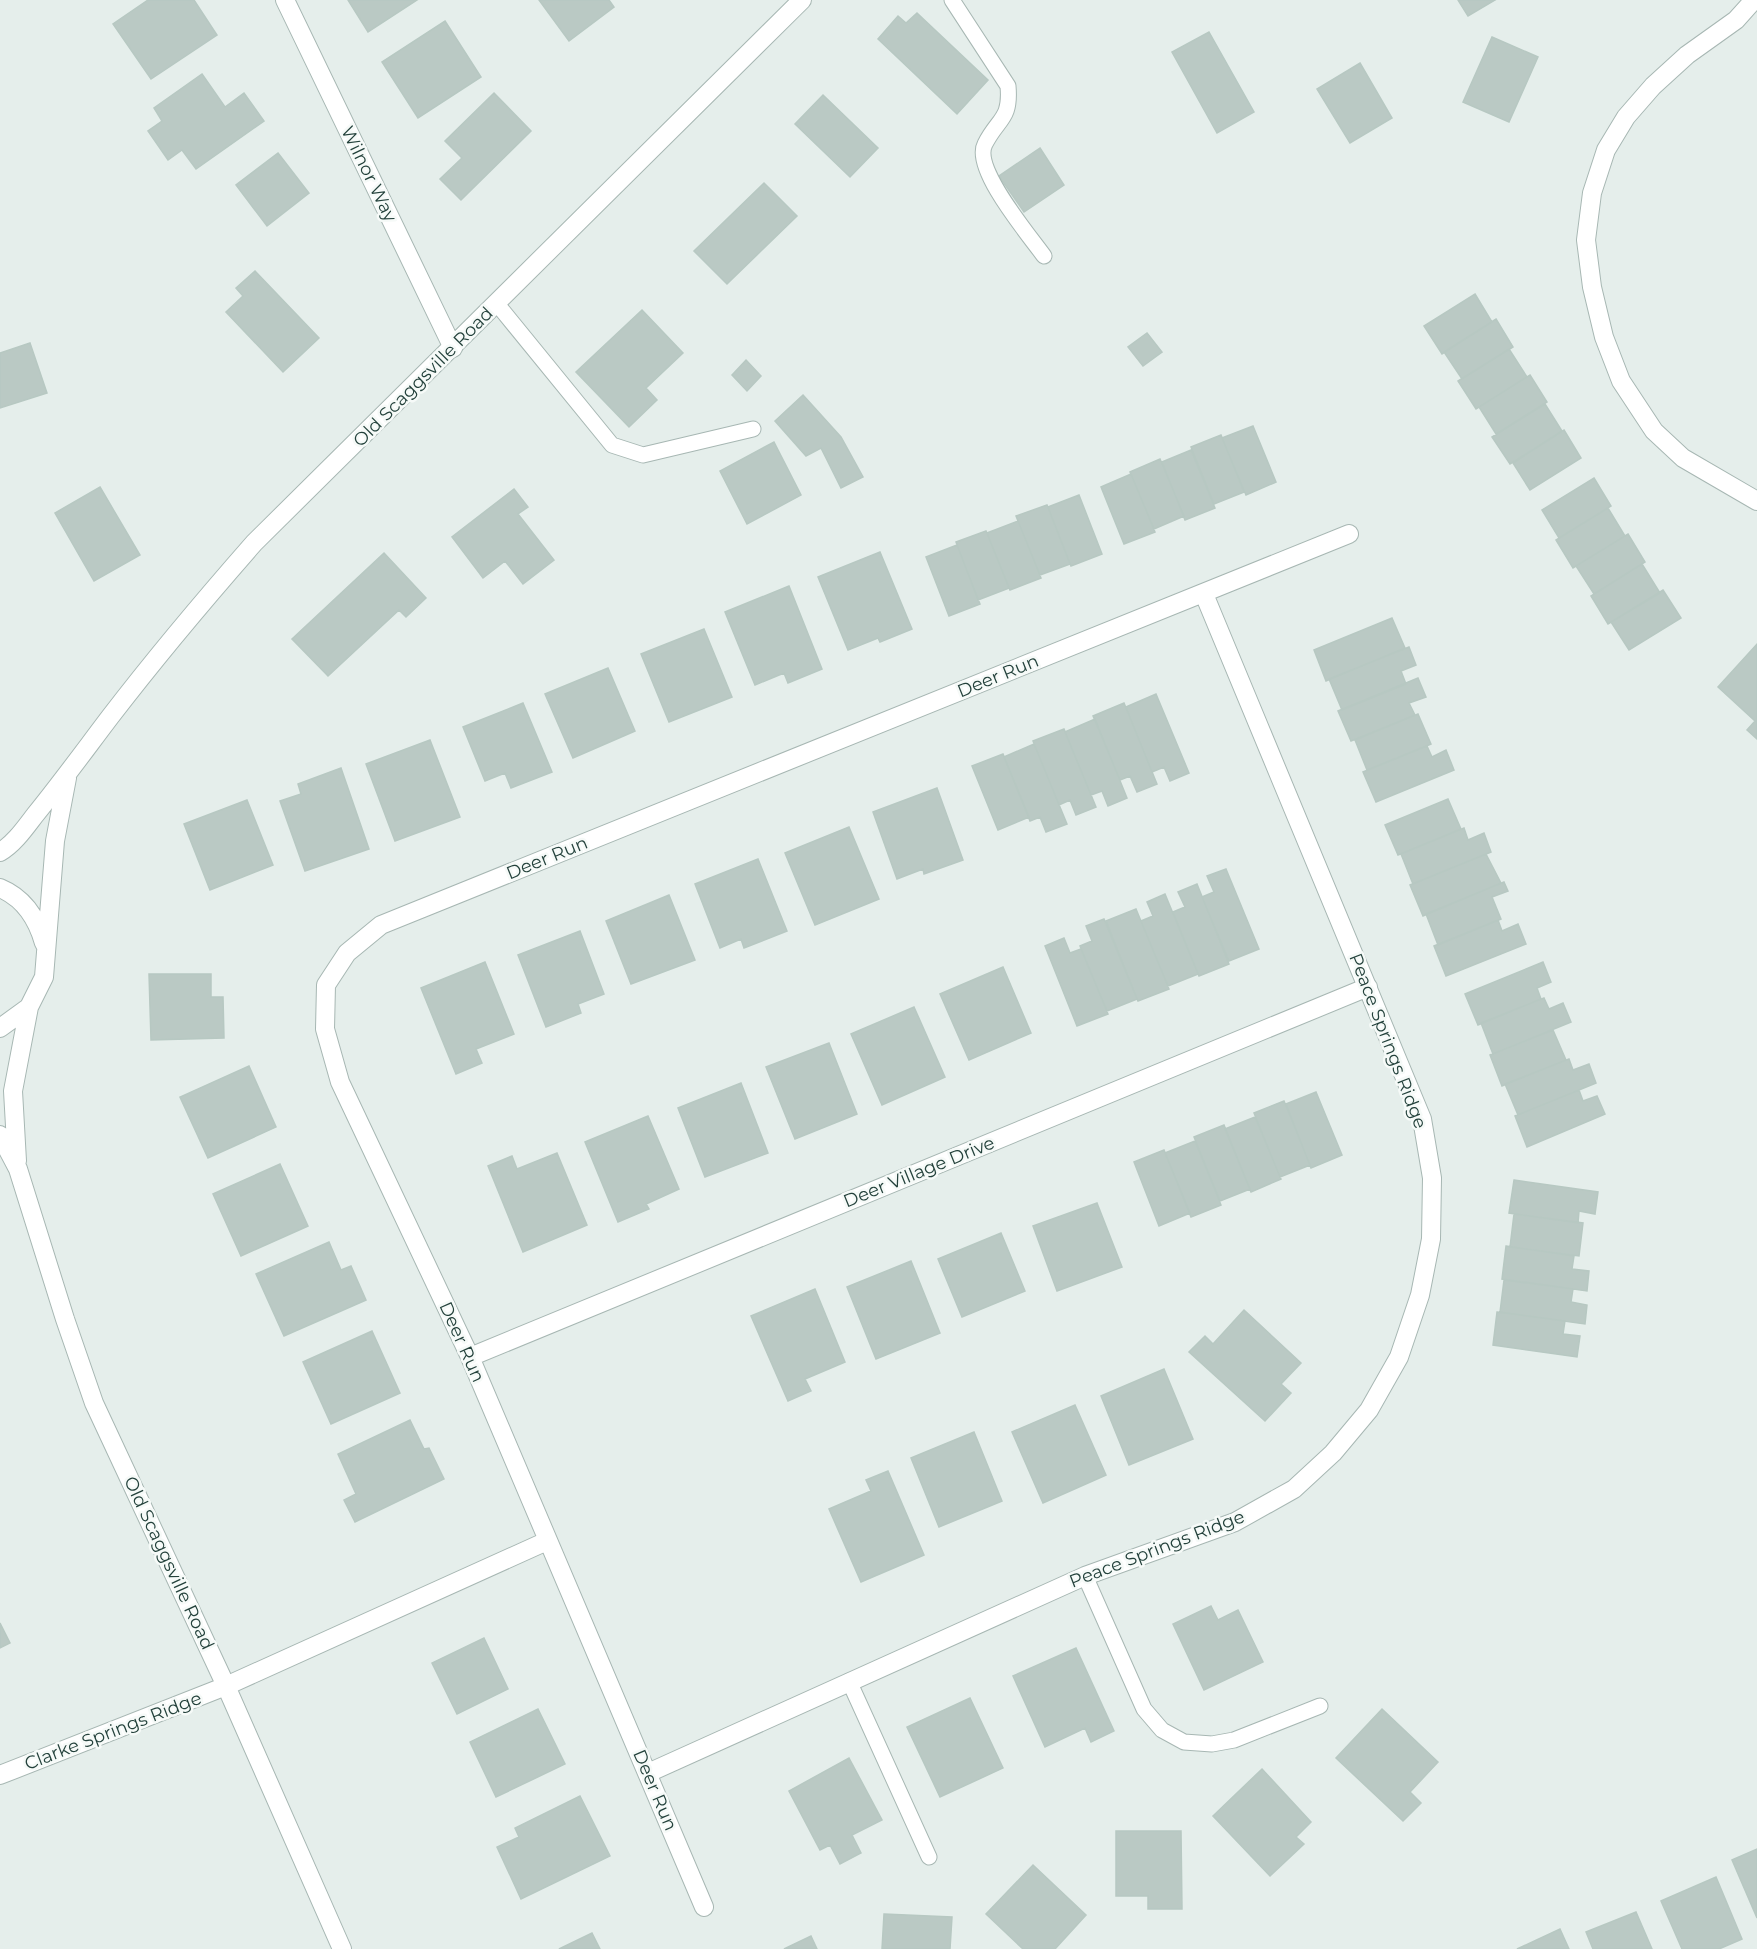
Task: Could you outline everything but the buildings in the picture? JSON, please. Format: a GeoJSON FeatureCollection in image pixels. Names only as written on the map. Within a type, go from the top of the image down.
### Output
{"type":"FeatureCollection","features":[{"type":"Feature","properties":{"kind":"street","name":"Wilnor Way"},"geometry":{"type":"LineString","coordinates":[[285,0],[453,348]]}},
{"type":"Feature","properties":{"kind":"street","name":"Old Scaggsville Road"},"geometry":{"type":"LineString","coordinates":[[0,852],[27,825],[68,776],[190,615],[246,552],[802,0]]}},
{"type":"Feature","properties":{"kind":"street"},"geometry":{"type":"LineString","coordinates":[[1754,0],[1736,20],[1687,55],[1653,86],[1626,117],[1606,150],[1593,194],[1586,240],[1592,287],[1604,338],[1621,381],[1648,423],[1683,458],[1757,501]]}},
{"type":"Feature","properties":{"kind":"street","name":"Deer Run"},"geometry":{"type":"LineString","coordinates":[[704,1907],[470,1357],[340,1082],[325,1029],[326,985],[347,953],[381,925],[1349,534]]}},
{"type":"Feature","properties":{"kind":"street","name":"Peace Springs Ridge"},"geometry":{"type":"LineString","coordinates":[[648,1773],[1085,1576],[1235,1522],[1294,1489],[1333,1453],[1369,1410],[1399,1357],[1420,1295],[1431,1239],[1432,1178],[1422,1119],[1204,594]]}},
{"type":"Feature","properties":{"kind":"street","name":"Old Scaggsville Road"},"geometry":{"type":"LineString","coordinates":[[18,1169],[13,1091],[29,1007],[44,977],[55,841],[68,776]]}},
{"type":"Feature","properties":{"kind":"street"},"geometry":{"type":"LineString","coordinates":[[0,888],[10,892],[22,902],[38,924],[46,950]]}},
{"type":"Feature","properties":{"kind":"street","name":"Deer Village Drive"},"geometry":{"type":"LineString","coordinates":[[470,1357],[1368,987]]}},
{"type":"Feature","properties":{"kind":"street"},"geometry":{"type":"LineString","coordinates":[[0,1028],[29,1007]]}},
{"type":"Feature","properties":{"kind":"street","name":"Old Scaggsville Road"},"geometry":{"type":"LineString","coordinates":[[0,1135],[18,1169],[94,1403],[226,1686],[342,1949]]}},
{"type":"Feature","properties":{"kind":"street"},"geometry":{"type":"LineString","coordinates":[[226,1686],[547,1540]]}},
{"type":"Feature","properties":{"kind":"street","name":"Clarke Springs Ridge"},"geometry":{"type":"LineString","coordinates":[[0,1775],[226,1686]]}},
{"type":"Feature","properties":{"kind":"lane"},"geometry":{"type":"LineString","coordinates":[[952,0],[1008,86],[1009,98],[1006,115],[985,144],[982,153],[986,168],[996,189],[1044,256]]}},
{"type":"Feature","properties":{"kind":"lane"},"geometry":{"type":"LineString","coordinates":[[497,304],[612,445],[643,455],[753,429]]}},
{"type":"Feature","properties":{"kind":"lane"},"geometry":{"type":"LineString","coordinates":[[1085,1576],[1144,1708],[1162,1730],[1184,1742],[1212,1744],[1234,1740],[1320,1706]]}},
{"type":"Feature","properties":{"kind":"lane"},"geometry":{"type":"LineString","coordinates":[[849,1681],[929,1857]]}}]}
